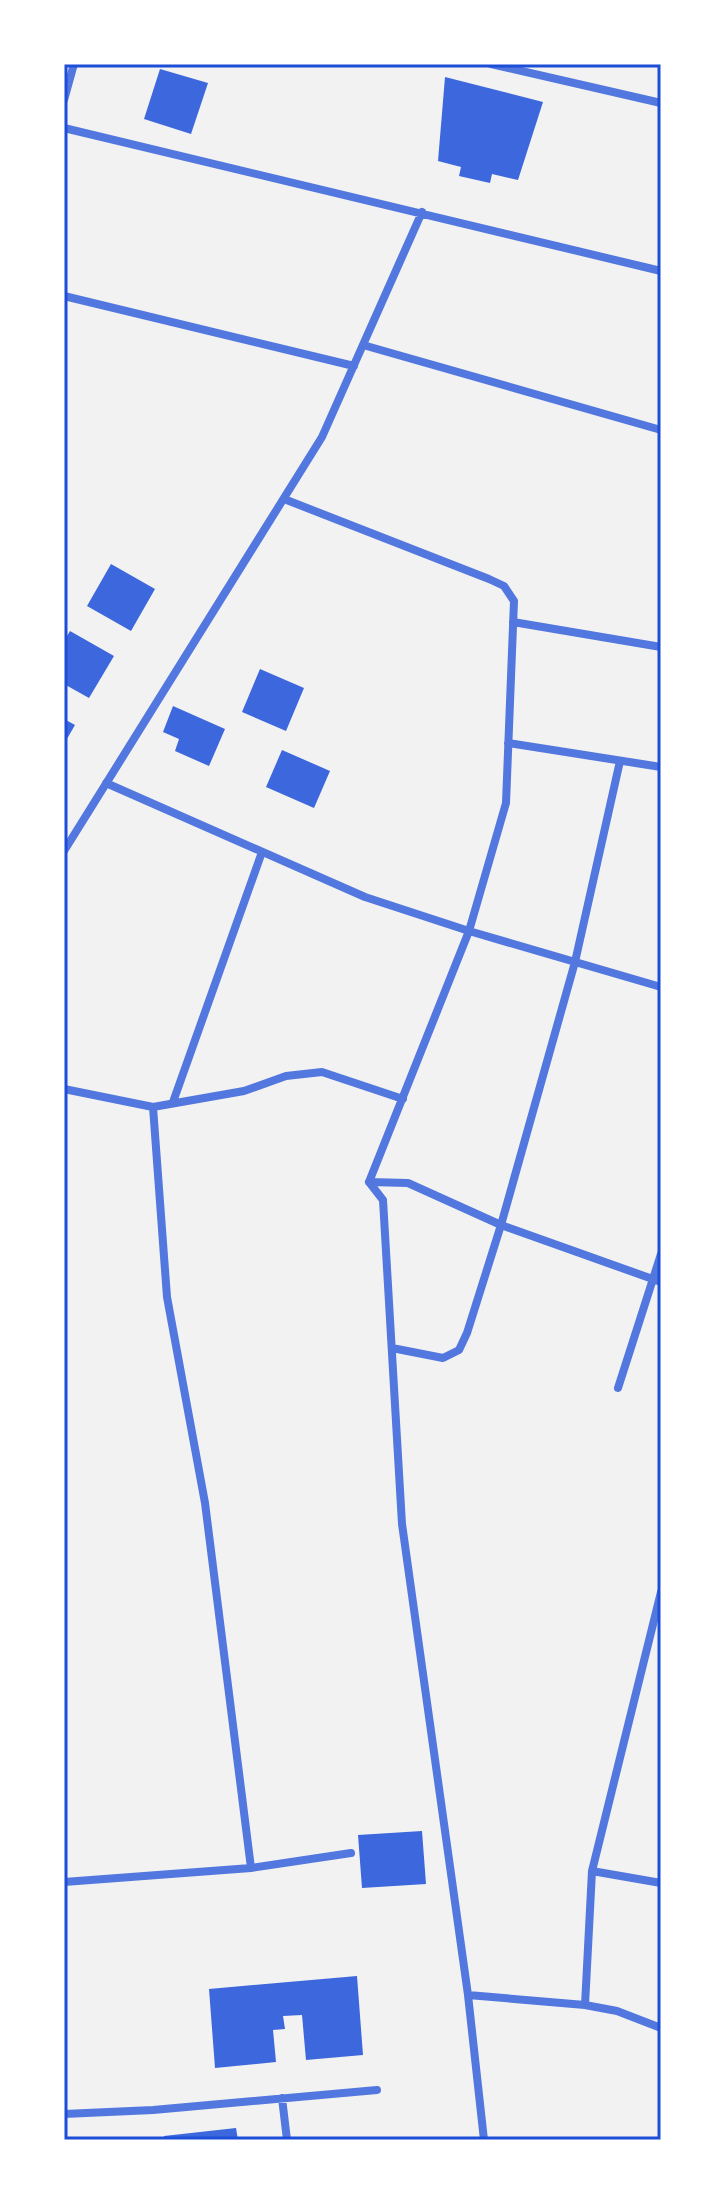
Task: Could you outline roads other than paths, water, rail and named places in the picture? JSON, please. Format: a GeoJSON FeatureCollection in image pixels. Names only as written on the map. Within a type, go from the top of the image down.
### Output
{"type":"FeatureCollection","features":[{"type":"Feature","properties":{"kind":"street"},"geometry":{"type":"LineString","coordinates":[[64,100],[74,64]]}},
{"type":"Feature","properties":{"kind":"street"},"geometry":{"type":"LineString","coordinates":[[491,64],[661,103]]}},
{"type":"Feature","properties":{"kind":"street"},"geometry":{"type":"LineString","coordinates":[[64,128],[661,271]]}},
{"type":"Feature","properties":{"kind":"street"},"geometry":{"type":"LineString","coordinates":[[64,851],[322,437],[422,212]]}},
{"type":"Feature","properties":{"kind":"street"},"geometry":{"type":"LineString","coordinates":[[64,296],[354,366]]}},
{"type":"Feature","properties":{"kind":"street"},"geometry":{"type":"LineString","coordinates":[[363,345],[661,430]]}},
{"type":"Feature","properties":{"kind":"street"},"geometry":{"type":"LineString","coordinates":[[284,499],[504,586],[514,601],[506,803],[469,931],[369,1182]]}},
{"type":"Feature","properties":{"kind":"street"},"geometry":{"type":"LineString","coordinates":[[513,622],[661,647]]}},
{"type":"Feature","properties":{"kind":"street"},"geometry":{"type":"LineString","coordinates":[[508,743],[661,767]]}},
{"type":"Feature","properties":{"kind":"street"},"geometry":{"type":"LineString","coordinates":[[392,1348],[443,1358],[459,1350],[467,1333],[501,1225],[575,962],[620,761]]}},
{"type":"Feature","properties":{"kind":"street"},"geometry":{"type":"LineString","coordinates":[[106,783],[365,897],[661,987]]}},
{"type":"Feature","properties":{"kind":"street"},"geometry":{"type":"LineString","coordinates":[[173,1102],[262,852]]}},
{"type":"Feature","properties":{"kind":"street"},"geometry":{"type":"LineString","coordinates":[[64,1089],[153,1107],[244,1091],[286,1076],[322,1072],[403,1099]]}},
{"type":"Feature","properties":{"kind":"street"},"geometry":{"type":"LineString","coordinates":[[153,1107],[167,1297],[205,1503],[251,1868]]}},
{"type":"Feature","properties":{"kind":"street"},"geometry":{"type":"LineString","coordinates":[[369,1182],[408,1183],[501,1225],[657,1281]]}},
{"type":"Feature","properties":{"kind":"street"},"geometry":{"type":"LineString","coordinates":[[369,1182],[383,1200],[402,1524],[468,1995],[484,2140]]}},
{"type":"Feature","properties":{"kind":"street"},"geometry":{"type":"LineString","coordinates":[[618,1388],[657,1281],[661,1254]]}},
{"type":"Feature","properties":{"kind":"street"},"geometry":{"type":"LineString","coordinates":[[585,2005],[592,1871],[661,1592]]}},
{"type":"Feature","properties":{"kind":"street"},"geometry":{"type":"LineString","coordinates":[[64,1882],[251,1868],[351,1853]]}},
{"type":"Feature","properties":{"kind":"street"},"geometry":{"type":"LineString","coordinates":[[592,1871],[661,1883]]}},
{"type":"Feature","properties":{"kind":"street"},"geometry":{"type":"LineString","coordinates":[[468,1995],[585,2005],[617,2011],[661,2028]]}},
{"type":"Feature","properties":{"kind":"street"},"geometry":{"type":"LineString","coordinates":[[64,2114],[153,2110],[377,2090]]}},
{"type":"Feature","properties":{"kind":"street"},"geometry":{"type":"LineString","coordinates":[[282,2098],[287,2140]]}}]}
